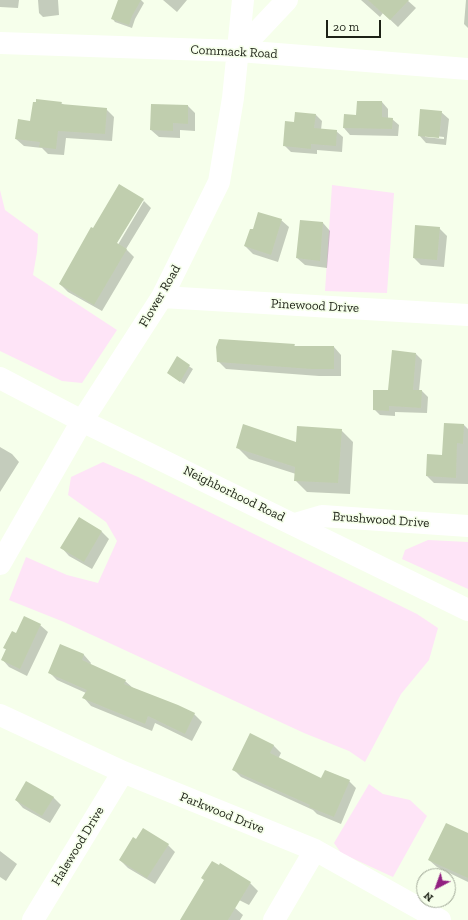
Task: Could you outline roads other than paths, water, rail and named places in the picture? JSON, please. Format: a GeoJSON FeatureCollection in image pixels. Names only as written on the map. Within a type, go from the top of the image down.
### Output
{"type":"FeatureCollection","features":[{"type":"Feature","properties":{"kind":"street","name":"Flower Road"},"geometry":{"type":"LineString","coordinates":[[0,564],[82,421],[162,297],[220,182],[233,98],[244,0]]}},
{"type":"Feature","properties":{"kind":"street"},"geometry":{"type":"LineString","coordinates":[[239,51],[287,0]]}},
{"type":"Feature","properties":{"kind":"street","name":"Commack Road"},"geometry":{"type":"LineString","coordinates":[[0,43],[239,51],[468,69]]}},
{"type":"Feature","properties":{"kind":"street","name":"Pinewood Drive"},"geometry":{"type":"LineString","coordinates":[[162,297],[468,315]]}},
{"type":"Feature","properties":{"kind":"street","name":"Neighborhood Road"},"geometry":{"type":"LineString","coordinates":[[0,378],[82,421],[468,610]]}},
{"type":"Feature","properties":{"kind":"street","name":"Brushwood Drive"},"geometry":{"type":"LineString","coordinates":[[295,524],[322,516],[468,526]]}},
{"type":"Feature","properties":{"kind":"street","name":"Parkwood Drive"},"geometry":{"type":"LineString","coordinates":[[0,714],[123,772],[315,850],[440,920]]}},
{"type":"Feature","properties":{"kind":"street","name":"Halewood Drive"},"geometry":{"type":"LineString","coordinates":[[33,920],[123,772]]}},
{"type":"Feature","properties":{"kind":"street"},"geometry":{"type":"LineString","coordinates":[[274,920],[315,850]]}}]}
